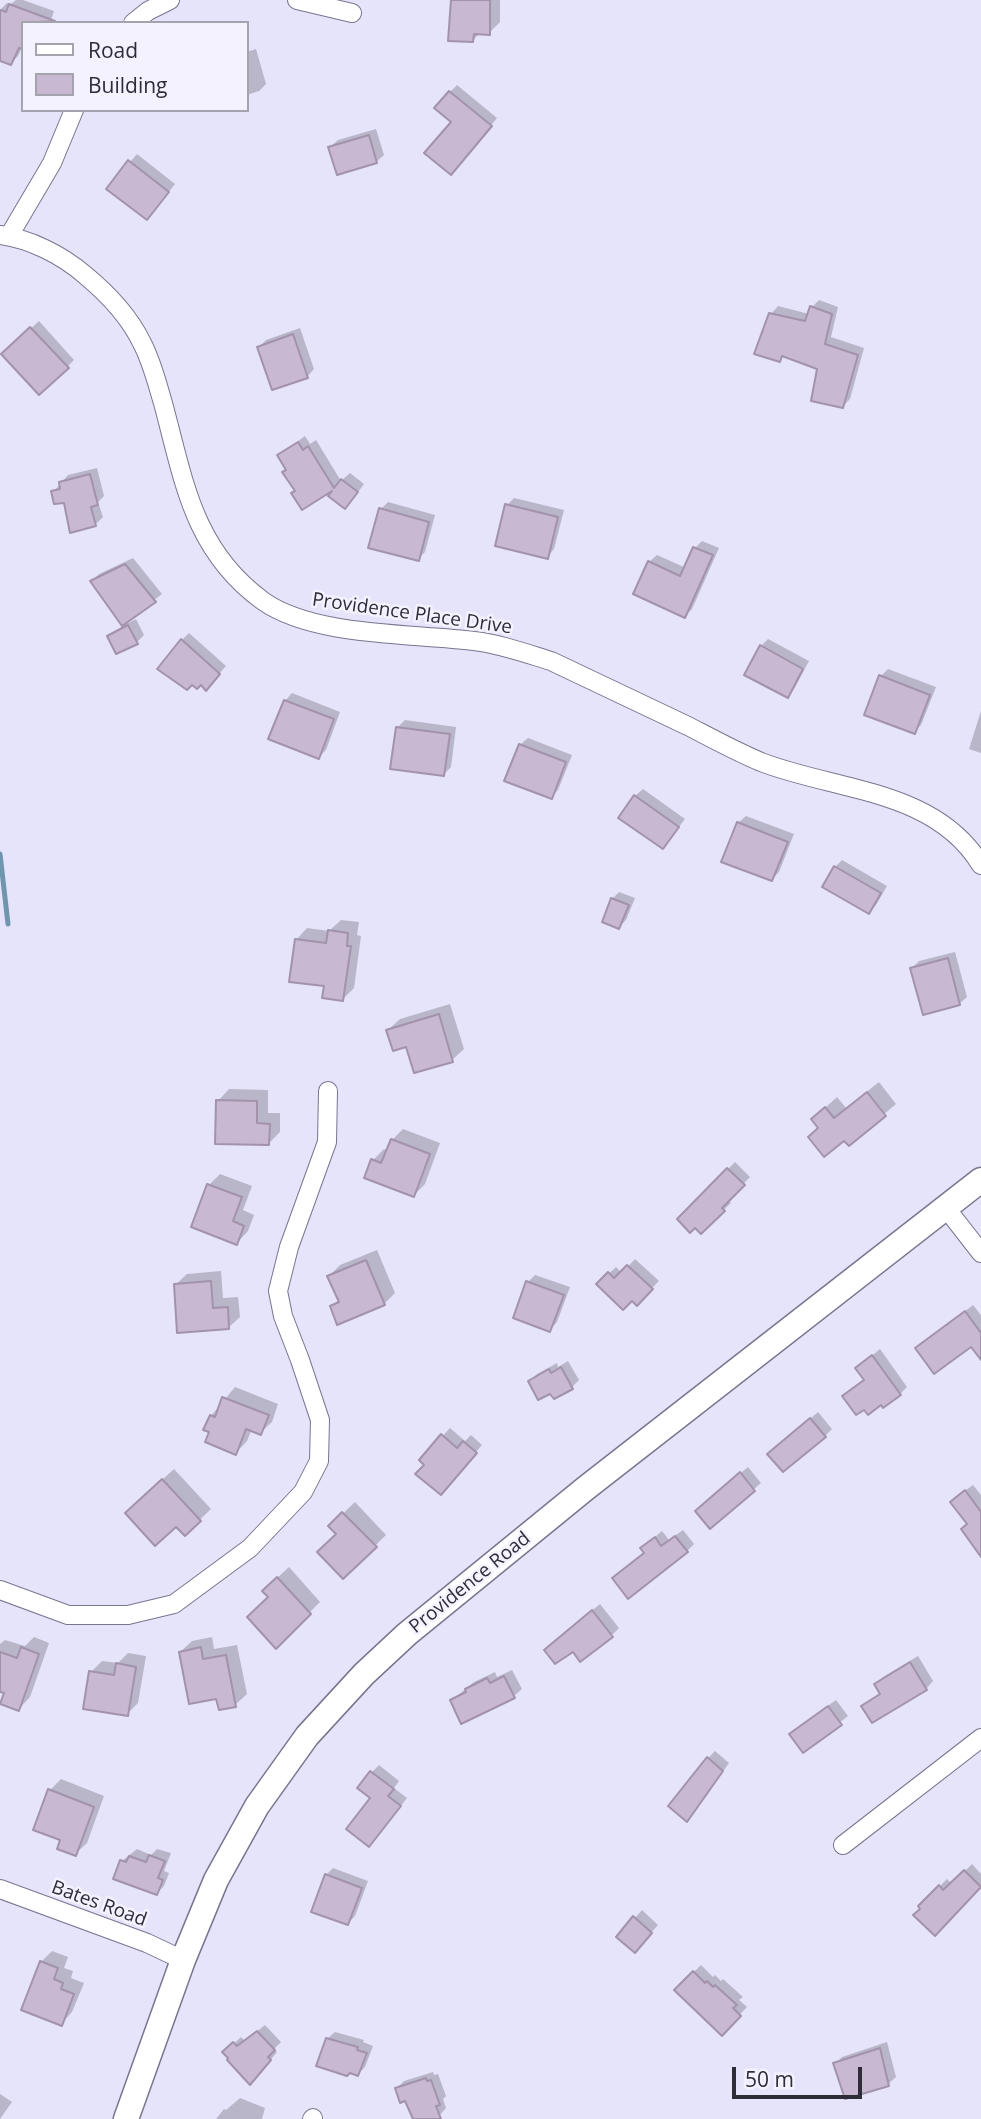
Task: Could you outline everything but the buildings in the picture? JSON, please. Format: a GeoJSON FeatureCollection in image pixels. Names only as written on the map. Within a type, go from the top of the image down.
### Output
{"type":"FeatureCollection","features":[{"type":"Feature","properties":{"kind":"street"},"geometry":{"type":"LineString","coordinates":[[136,21],[170,0]]}},
{"type":"Feature","properties":{"kind":"street"},"geometry":{"type":"LineString","coordinates":[[298,0],[352,13]]}},
{"type":"Feature","properties":{"kind":"street"},"geometry":{"type":"LineString","coordinates":[[4,235],[52,163],[73,112]]}},
{"type":"Feature","properties":{"kind":"street","name":"Providence Place Drive"},"geometry":{"type":"LineString","coordinates":[[4,235],[44,248],[76,267],[103,290],[127,317],[142,342],[153,369],[191,503],[202,531],[229,572],[264,601],[294,617],[323,626],[477,641],[515,649],[551,661],[760,761],[898,801],[922,811],[959,837],[981,865]]}},
{"type":"Feature","properties":{"kind":"street"},"geometry":{"type":"LineString","coordinates":[[0,1590],[68,1615],[128,1615],[174,1604],[250,1548],[303,1492],[319,1461],[320,1420],[283,1316],[278,1291],[289,1247],[327,1142],[328,1091]]}},
{"type":"Feature","properties":{"kind":"street","name":"Providence Road"},"geometry":{"type":"LineString","coordinates":[[126,2119],[183,1960],[216,1880],[257,1806],[307,1736],[364,1674],[407,1634],[586,1488],[981,1180]]}},
{"type":"Feature","properties":{"kind":"street"},"geometry":{"type":"LineString","coordinates":[[946,1208],[981,1253]]}},
{"type":"Feature","properties":{"kind":"street"},"geometry":{"type":"LineString","coordinates":[[843,1845],[981,1738]]}},
{"type":"Feature","properties":{"kind":"street","name":"Bates Road"},"geometry":{"type":"LineString","coordinates":[[0,1889],[147,1943],[183,1960]]}},
{"type":"Feature","properties":{"kind":"waterway"},"geometry":{"type":"LineString","coordinates":[[0,854],[8,924]]}}]}
